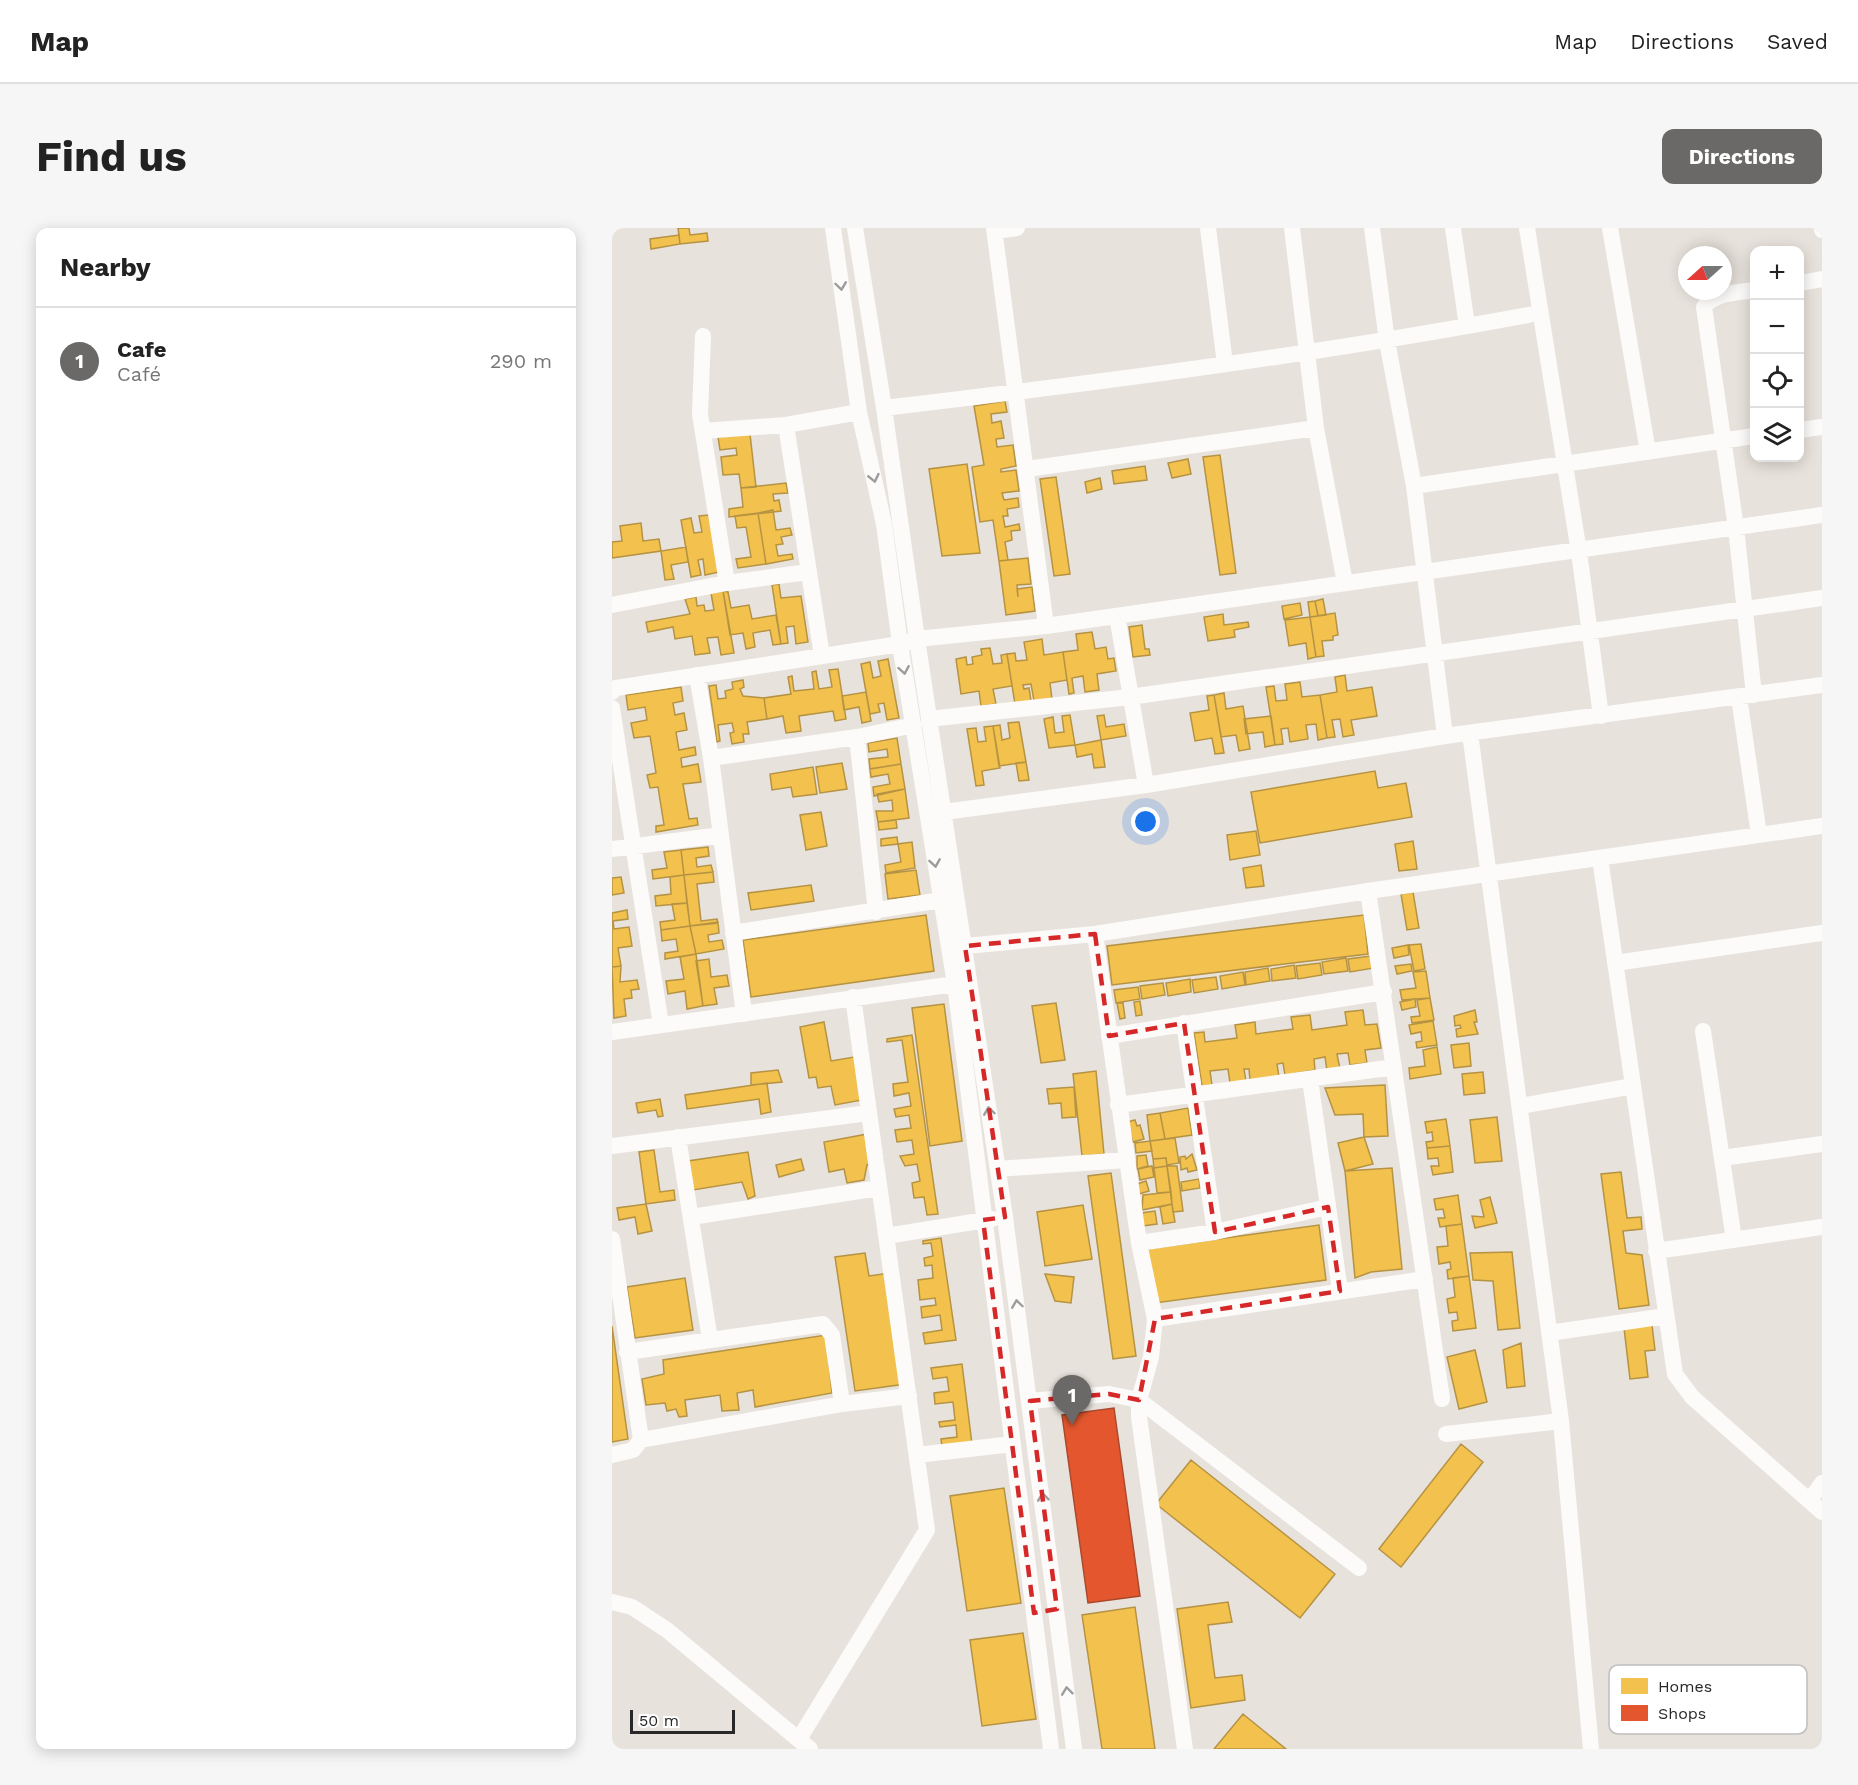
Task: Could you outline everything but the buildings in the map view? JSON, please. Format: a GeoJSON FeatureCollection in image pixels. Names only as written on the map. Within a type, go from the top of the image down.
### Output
{"type":"FeatureCollection","features":[{"type":"Feature","properties":{"kind":"street"},"geometry":{"type":"LineString","coordinates":[[833,228],[859,412],[885,524],[900,644],[955,984],[983,1220],[1052,1749]]}},
{"type":"Feature","properties":{"kind":"street"},"geometry":{"type":"LineString","coordinates":[[855,228],[1005,1217],[1074,1749]]}},
{"type":"Feature","properties":{"kind":"street"},"geometry":{"type":"LineString","coordinates":[[1017,228],[994,229],[1046,626]]}},
{"type":"Feature","properties":{"kind":"street"},"geometry":{"type":"LineString","coordinates":[[1208,228],[1226,364]]}},
{"type":"Feature","properties":{"kind":"street"},"geometry":{"type":"LineString","coordinates":[[1292,228],[1316,428],[1345,583]]}},
{"type":"Feature","properties":{"kind":"street"},"geometry":{"type":"LineString","coordinates":[[1372,228],[1387,340],[1414,486],[1445,736]]}},
{"type":"Feature","properties":{"kind":"street"},"geometry":{"type":"LineString","coordinates":[[1453,228],[1467,326]]}},
{"type":"Feature","properties":{"kind":"street"},"geometry":{"type":"LineString","coordinates":[[1610,228],[1648,452]]}},
{"type":"Feature","properties":{"kind":"street"},"geometry":{"type":"LineString","coordinates":[[1532,229],[1539,313],[1566,464],[1601,716]]}},
{"type":"Feature","properties":{"kind":"street"},"geometry":{"type":"LineString","coordinates":[[1804,282],[1822,279]]}},
{"type":"Feature","properties":{"kind":"street"},"geometry":{"type":"LineString","coordinates":[[1750,291],[1722,295],[1710,300],[1704,307],[1736,528],[1745,609],[1746,696],[1759,835]]}},
{"type":"Feature","properties":{"kind":"street"},"geometry":{"type":"LineString","coordinates":[[884,408],[1016,393],[1226,364],[1387,340],[1539,313]]}},
{"type":"Feature","properties":{"kind":"street"},"geometry":{"type":"LineString","coordinates":[[703,336],[700,414],[728,583]]}},
{"type":"Feature","properties":{"kind":"street"},"geometry":{"type":"LineString","coordinates":[[703,431],[786,425],[859,412]]}},
{"type":"Feature","properties":{"kind":"street"},"geometry":{"type":"LineString","coordinates":[[786,425],[822,656]]}},
{"type":"Feature","properties":{"kind":"street"},"geometry":{"type":"LineString","coordinates":[[1804,429],[1822,426]]}},
{"type":"Feature","properties":{"kind":"street"},"geometry":{"type":"LineString","coordinates":[[1027,469],[1316,428]]}},
{"type":"Feature","properties":{"kind":"street"},"geometry":{"type":"LineString","coordinates":[[1414,486],[1750,437]]}},
{"type":"Feature","properties":{"kind":"street"},"geometry":{"type":"LineString","coordinates":[[612,692],[616,688],[900,644],[916,639],[1046,626],[1424,570],[1579,552],[1822,515]]}},
{"type":"Feature","properties":{"kind":"street"},"geometry":{"type":"LineString","coordinates":[[612,605],[728,583],[808,572]]}},
{"type":"Feature","properties":{"kind":"street"},"geometry":{"type":"LineString","coordinates":[[929,719],[1130,697],[1822,598]]}},
{"type":"Feature","properties":{"kind":"street"},"geometry":{"type":"LineString","coordinates":[[1117,615],[1146,785]]}},
{"type":"Feature","properties":{"kind":"street"},"geometry":{"type":"LineString","coordinates":[[697,675],[711,758],[744,1014]]}},
{"type":"Feature","properties":{"kind":"street"},"geometry":{"type":"LineString","coordinates":[[944,812],[1146,785],[1445,736],[1822,685]]}},
{"type":"Feature","properties":{"kind":"street"},"geometry":{"type":"LineString","coordinates":[[612,708],[661,1025]]}},
{"type":"Feature","properties":{"kind":"street"},"geometry":{"type":"LineString","coordinates":[[711,758],[857,737],[914,725]]}},
{"type":"Feature","properties":{"kind":"street"},"geometry":{"type":"LineString","coordinates":[[1470,733],[1561,1421],[1591,1749]]}},
{"type":"Feature","properties":{"kind":"street"},"geometry":{"type":"LineString","coordinates":[[857,737],[876,912]]}},
{"type":"Feature","properties":{"kind":"street"},"geometry":{"type":"LineString","coordinates":[[965,946],[1095,934],[1368,891],[1822,826]]}},
{"type":"Feature","properties":{"kind":"street"},"geometry":{"type":"LineString","coordinates":[[612,849],[721,835]]}},
{"type":"Feature","properties":{"kind":"street"},"geometry":{"type":"LineString","coordinates":[[1599,858],[1675,1374],[1692,1397],[1816,1506],[1822,1483]]}},
{"type":"Feature","properties":{"kind":"street"},"geometry":{"type":"LineString","coordinates":[[1368,891],[1442,1399]]}},
{"type":"Feature","properties":{"kind":"street"},"geometry":{"type":"LineString","coordinates":[[733,933],[941,900]]}},
{"type":"Feature","properties":{"kind":"street"},"geometry":{"type":"LineString","coordinates":[[1615,963],[1822,933]]}},
{"type":"Feature","properties":{"kind":"street"},"geometry":{"type":"LineString","coordinates":[[1095,934],[1126,1160],[1139,1243],[1155,1319],[1151,1357],[1139,1400],[1139,1417],[1156,1553],[1185,1749]]}},
{"type":"Feature","properties":{"kind":"street"},"geometry":{"type":"LineString","coordinates":[[612,1032],[853,996],[955,984]]}},
{"type":"Feature","properties":{"kind":"street"},"geometry":{"type":"LineString","coordinates":[[1109,1036],[1384,993]]}},
{"type":"Feature","properties":{"kind":"street"},"geometry":{"type":"LineString","coordinates":[[612,1602],[632,1607],[662,1626],[804,1744],[927,1530],[853,996]]}},
{"type":"Feature","properties":{"kind":"street"},"geometry":{"type":"LineString","coordinates":[[1184,1023],[1215,1232]]}},
{"type":"Feature","properties":{"kind":"street"},"geometry":{"type":"LineString","coordinates":[[1703,1031],[1734,1240]]}},
{"type":"Feature","properties":{"kind":"street"},"geometry":{"type":"LineString","coordinates":[[1118,1106],[1394,1067]]}},
{"type":"Feature","properties":{"kind":"street"},"geometry":{"type":"LineString","coordinates":[[1310,1079],[1340,1291]]}},
{"type":"Feature","properties":{"kind":"street"},"geometry":{"type":"LineString","coordinates":[[1520,1106],[1633,1086]]}},
{"type":"Feature","properties":{"kind":"street"},"geometry":{"type":"LineString","coordinates":[[612,1146],[869,1113]]}},
{"type":"Feature","properties":{"kind":"street"},"geometry":{"type":"LineString","coordinates":[[678,1137],[710,1340]]}},
{"type":"Feature","properties":{"kind":"street"},"geometry":{"type":"LineString","coordinates":[[1722,1158],[1822,1144]]}},
{"type":"Feature","properties":{"kind":"street"},"geometry":{"type":"LineString","coordinates":[[998,1169],[1126,1160]]}},
{"type":"Feature","properties":{"kind":"street"},"geometry":{"type":"LineString","coordinates":[[691,1217],[879,1188]]}},
{"type":"Feature","properties":{"kind":"street"},"geometry":{"type":"LineString","coordinates":[[1139,1243],[1215,1232],[1328,1207]]}},
{"type":"Feature","properties":{"kind":"street"},"geometry":{"type":"LineString","coordinates":[[886,1236],[1005,1217]]}},
{"type":"Feature","properties":{"kind":"street"},"geometry":{"type":"LineString","coordinates":[[1656,1251],[1822,1227]]}},
{"type":"Feature","properties":{"kind":"street"},"geometry":{"type":"LineString","coordinates":[[612,1239],[641,1440]]}},
{"type":"Feature","properties":{"kind":"street"},"geometry":{"type":"LineString","coordinates":[[1155,1319],[1425,1279]]}},
{"type":"Feature","properties":{"kind":"street"},"geometry":{"type":"LineString","coordinates":[[1549,1334],[1666,1316]]}},
{"type":"Feature","properties":{"kind":"street"},"geometry":{"type":"LineString","coordinates":[[627,1352],[823,1324],[832,1335],[842,1404]]}},
{"type":"Feature","properties":{"kind":"street"},"geometry":{"type":"LineString","coordinates":[[1030,1401],[1109,1394],[1139,1400],[1359,1568]]}},
{"type":"Feature","properties":{"kind":"street"},"geometry":{"type":"LineString","coordinates":[[612,1455],[633,1450],[641,1440],[842,1404],[909,1396]]}},
{"type":"Feature","properties":{"kind":"street"},"geometry":{"type":"LineString","coordinates":[[1446,1434],[1561,1421]]}},
{"type":"Feature","properties":{"kind":"street"},"geometry":{"type":"LineString","coordinates":[[917,1455],[1013,1444]]}},
{"type":"Feature","properties":{"kind":"street"},"geometry":{"type":"LineString","coordinates":[[1034,1613],[1057,1609]]}},
{"type":"Feature","properties":{"kind":"highlighted area"},"geometry":{"type":"Polygon","coordinates":[[[1095,934],[1109,1036],[1184,1023],[1215,1232],[1328,1207],[1340,1291],[1155,1319],[1139,1400],[1109,1394],[1030,1401],[1057,1609],[1034,1613],[983,1220],[1005,1217],[965,946],[1095,934]]]}},
{"type":"Feature","properties":{"kind":"place","name":"Cafe"},"geometry":{"type":"Point","coordinates":[1072,1425]}}]}
